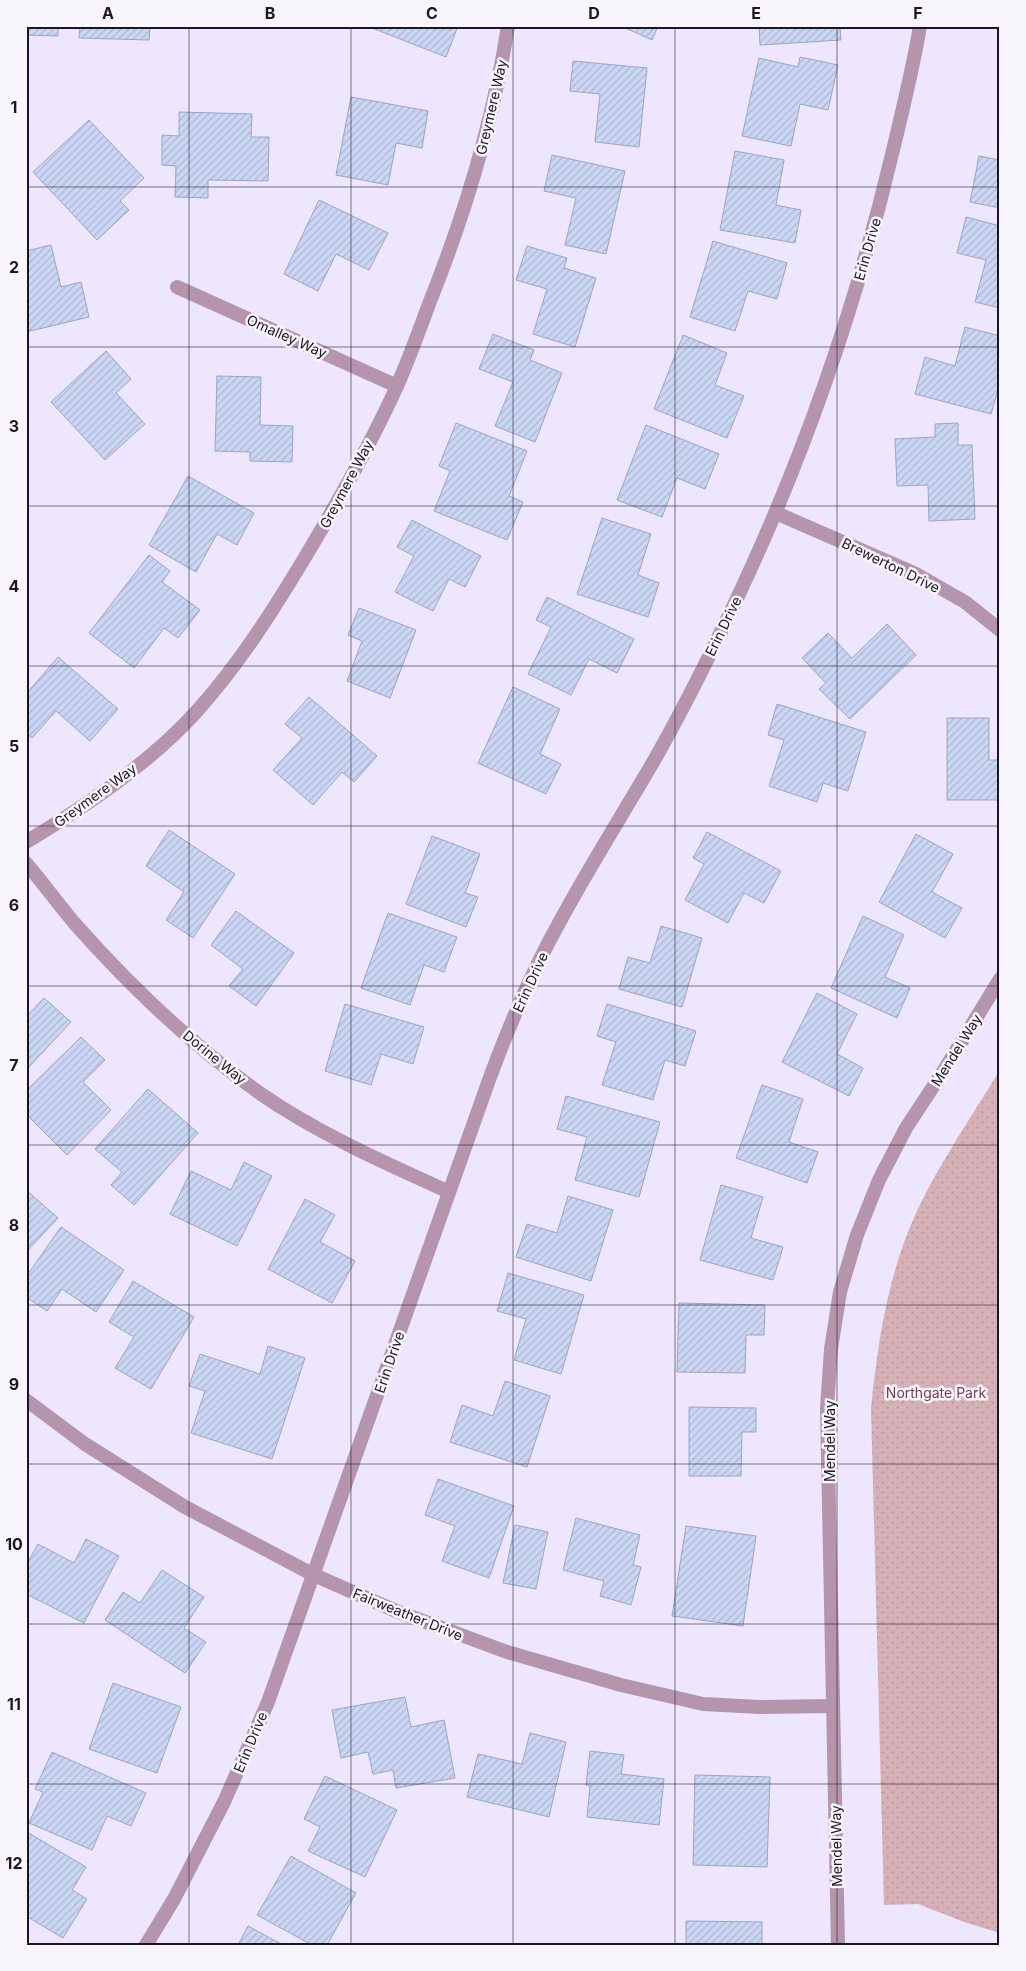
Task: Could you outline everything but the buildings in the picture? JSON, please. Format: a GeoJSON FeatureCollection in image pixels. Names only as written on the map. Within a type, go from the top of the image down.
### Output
{"type":"FeatureCollection","features":[{"type":"Feature","properties":{"kind":"street","name":"Greymere Way"},"geometry":{"type":"LineString","coordinates":[[26,842],[64,818],[156,750],[196,712],[231,671],[276,605],[336,506],[397,386],[454,242],[485,140],[501,73],[508,26]]}},
{"type":"Feature","properties":{"kind":"street","name":"Erin Drive"},"geometry":{"type":"LineString","coordinates":[[146,1945],[174,1899],[224,1802],[268,1702],[489,1080],[523,994],[558,924],[660,750],[717,640],[776,512],[800,452],[842,335],[877,217],[915,57],[920,26]]}},
{"type":"Feature","properties":{"kind":"street","name":"Omalley Way"},"geometry":{"type":"LineString","coordinates":[[177,286],[397,386]]}},
{"type":"Feature","properties":{"kind":"street","name":"Brewerton Drive"},"geometry":{"type":"LineString","coordinates":[[776,512],[916,574],[965,602],[1000,630]]}},
{"type":"Feature","properties":{"kind":"street","name":"Dorine Way"},"geometry":{"type":"LineString","coordinates":[[26,863],[76,925],[141,993],[194,1042],[262,1094],[333,1138],[449,1192]]}},
{"type":"Feature","properties":{"kind":"street","name":"Mendel Way"},"geometry":{"type":"LineString","coordinates":[[838,1945],[827,1408],[831,1349],[840,1292],[857,1234],[878,1180],[906,1128],[946,1067],[1000,978]]}},
{"type":"Feature","properties":{"kind":"street","name":"Fairweather Drive"},"geometry":{"type":"LineString","coordinates":[[26,1400],[85,1444],[184,1507],[314,1575],[396,1611],[507,1652],[621,1685],[703,1704],[759,1707],[833,1706]]}},
{"type":"Feature","properties":{"kind":"green space","name":"Northgate Park"},"geometry":{"type":"Polygon","coordinates":[[[1000,1070],[1000,1933],[964,1922],[918,1904],[884,1905],[871,1408],[886,1308],[907,1235],[936,1175],[1000,1070]]]}}]}
